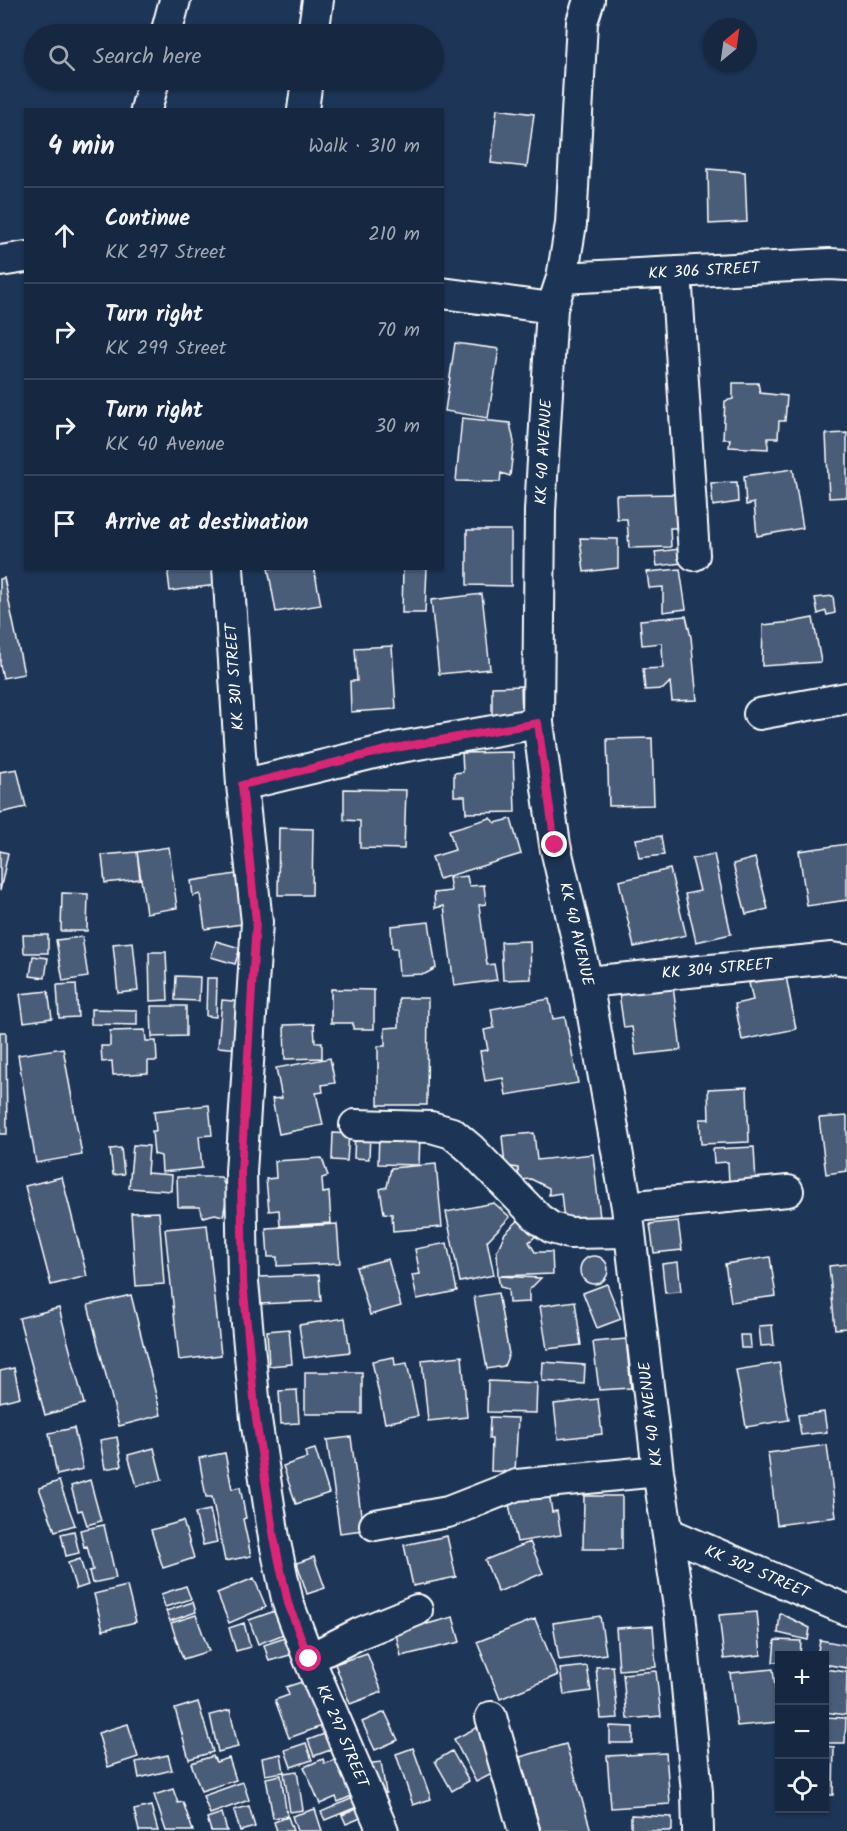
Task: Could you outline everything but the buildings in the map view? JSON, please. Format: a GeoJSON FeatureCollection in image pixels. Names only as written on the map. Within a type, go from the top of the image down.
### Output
{"type":"FeatureCollection","features":[{"type":"Feature","properties":{"kind":"street"},"geometry":{"type":"LineString","coordinates":[[169,24],[175,0]]}},
{"type":"Feature","properties":{"kind":"street"},"geometry":{"type":"LineString","coordinates":[[314,24],[318,0]]}},
{"type":"Feature","properties":{"kind":"street","name":"KK 40 AVENUE"},"geometry":{"type":"LineString","coordinates":[[589,0],[582,22],[571,224],[562,278],[552,308],[540,511],[538,723],[555,845],[587,981],[628,1219],[658,1471],[680,1613],[697,1792],[698,1831]]}},
{"type":"Feature","properties":{"kind":"street"},"geometry":{"type":"LineString","coordinates":[[147,108],[151,90]]}},
{"type":"Feature","properties":{"kind":"street"},"geometry":{"type":"LineString","coordinates":[[303,108],[306,90]]}},
{"type":"Feature","properties":{"kind":"street"},"geometry":{"type":"LineString","coordinates":[[0,261],[24,258]]}},
{"type":"Feature","properties":{"kind":"street","name":"KK 306 STREET"},"geometry":{"type":"LineString","coordinates":[[562,278],[847,265]]}},
{"type":"Feature","properties":{"kind":"street"},"geometry":{"type":"LineString","coordinates":[[676,272],[694,555]]}},
{"type":"Feature","properties":{"kind":"street"},"geometry":{"type":"LineString","coordinates":[[444,293],[552,308]]}},
{"type":"Feature","properties":{"kind":"street","name":"KK 301 STREET"},"geometry":{"type":"LineString","coordinates":[[228,570],[242,785]]}},
{"type":"Feature","properties":{"kind":"street"},"geometry":{"type":"LineString","coordinates":[[759,714],[847,698]]}},
{"type":"Feature","properties":{"kind":"street"},"geometry":{"type":"LineString","coordinates":[[242,785],[395,748],[538,723]]}},
{"type":"Feature","properties":{"kind":"street","name":"KK 297 STREET"},"geometry":{"type":"LineString","coordinates":[[242,785],[256,921],[241,1172],[243,1282],[256,1419],[274,1538],[288,1603],[309,1659],[383,1831]]}},
{"type":"Feature","properties":{"kind":"street","name":"KK 304 STREET"},"geometry":{"type":"LineString","coordinates":[[587,981],[832,958],[847,960]]}},
{"type":"Feature","properties":{"kind":"street"},"geometry":{"type":"LineString","coordinates":[[355,1125],[431,1127],[452,1133],[471,1149],[539,1219],[552,1228],[569,1233],[628,1219],[788,1191]]}},
{"type":"Feature","properties":{"kind":"street"},"geometry":{"type":"LineString","coordinates":[[375,1525],[448,1512],[517,1485],[658,1471]]}},
{"type":"Feature","properties":{"kind":"street","name":"KK 302 STREET"},"geometry":{"type":"LineString","coordinates":[[668,1533],[847,1610]]}},
{"type":"Feature","properties":{"kind":"street"},"geometry":{"type":"LineString","coordinates":[[309,1659],[360,1633],[417,1610]]}},
{"type":"Feature","properties":{"kind":"street"},"geometry":{"type":"LineString","coordinates":[[491,1717],[524,1831]]}},
{"type":"Feature","properties":{"kind":"route"},"geometry":{"type":"LineString","coordinates":[[309,1659],[288,1603],[274,1538],[256,1419],[243,1282],[241,1172],[256,921],[242,785],[395,748],[538,723],[555,845]]}}]}
